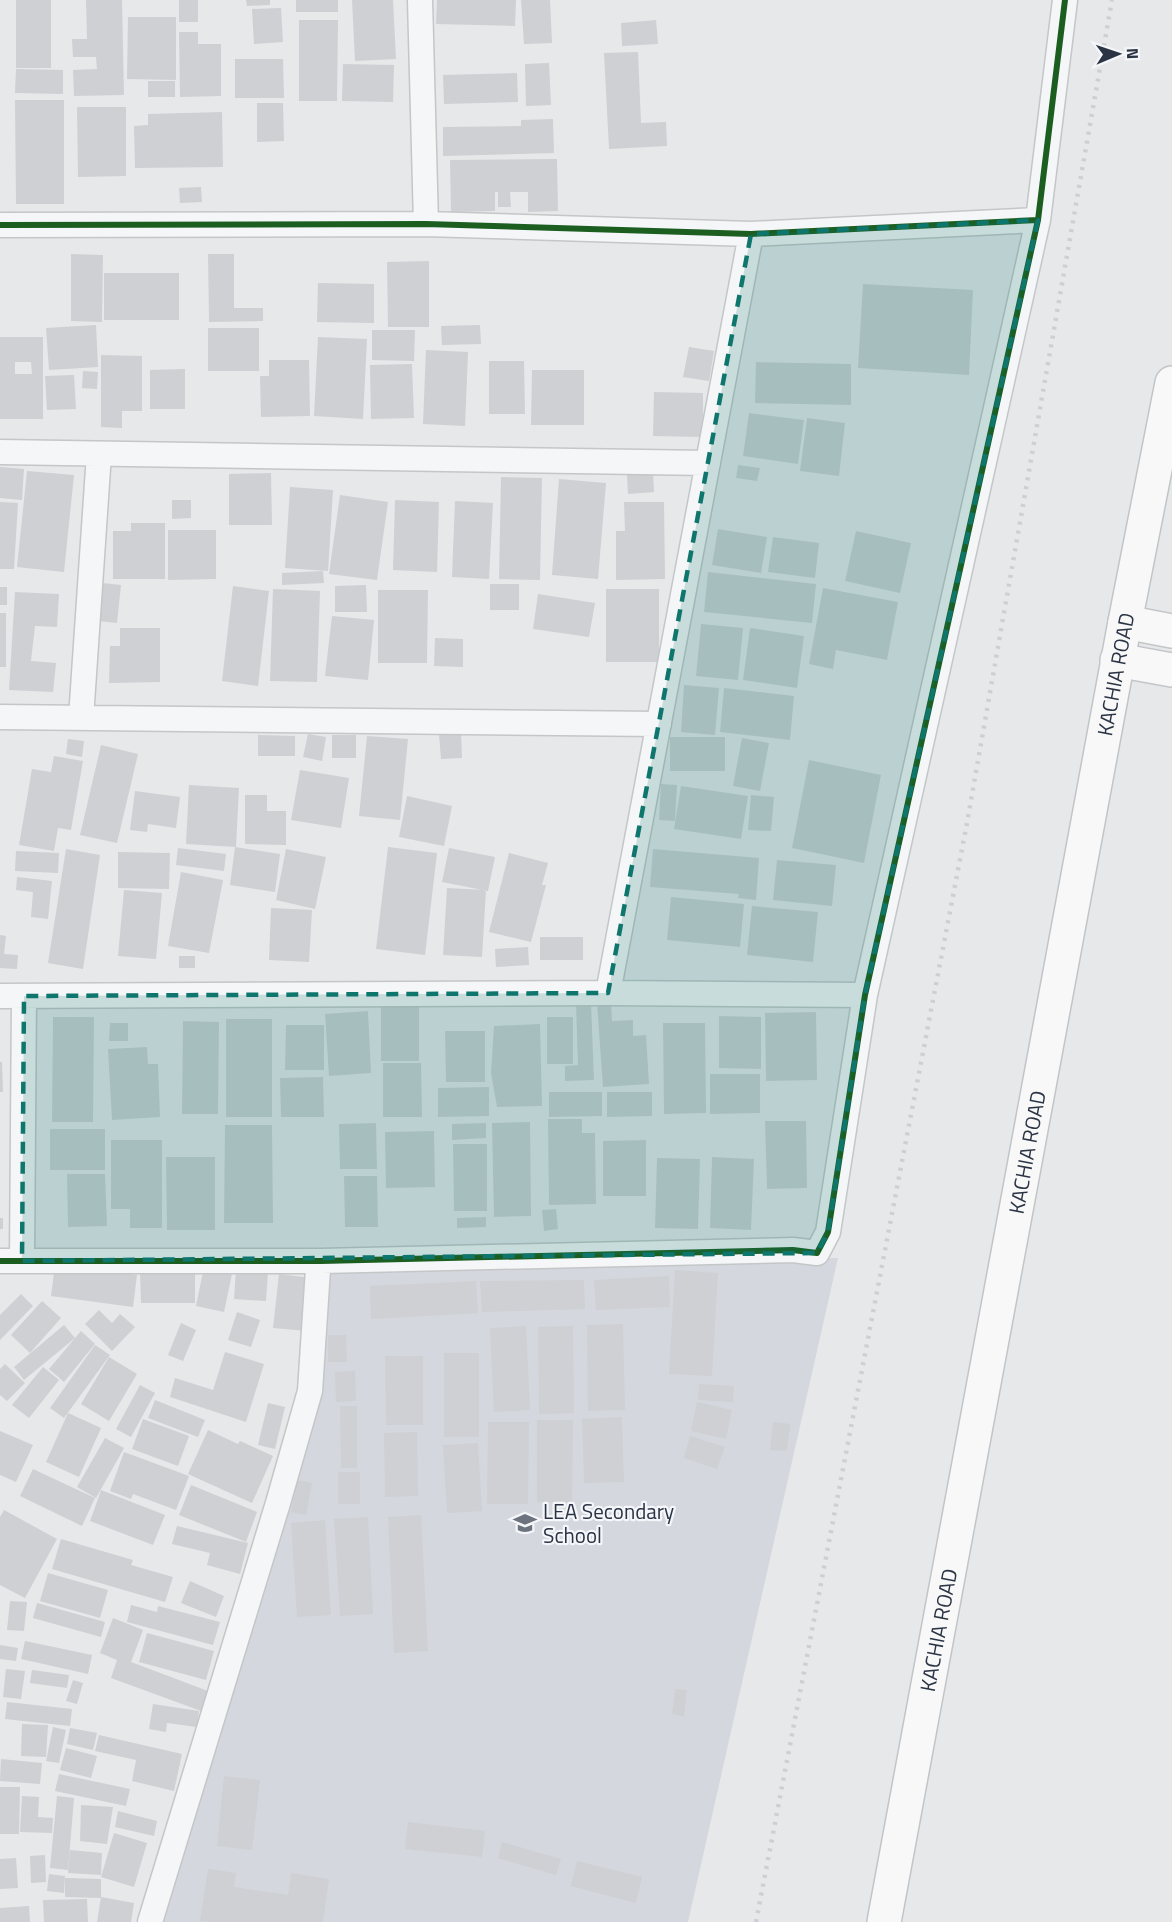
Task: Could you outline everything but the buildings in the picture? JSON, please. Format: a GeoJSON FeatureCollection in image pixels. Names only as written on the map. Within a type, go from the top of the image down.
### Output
{"type":"FeatureCollection","features":[{"type":"Feature","properties":{"kind":"main road","name":"KACHIA ROAD"},"geometry":{"type":"LineString","coordinates":[[884,1922],[1125,622],[1172,383]]}},
{"type":"Feature","properties":{"kind":"main road"},"geometry":{"type":"LineString","coordinates":[[1125,622],[1172,630]]}},
{"type":"Feature","properties":{"kind":"main road"},"geometry":{"type":"LineString","coordinates":[[1118,660],[1172,670]]}},
{"type":"Feature","properties":{"kind":"street"},"geometry":{"type":"LineString","coordinates":[[420,0],[426,224]]}},
{"type":"Feature","properties":{"kind":"street"},"geometry":{"type":"LineString","coordinates":[[24,996],[11,1262],[321,1261],[793,1250],[817,1253],[828,1232],[865,995],[1038,220],[1065,0]]}},
{"type":"Feature","properties":{"kind":"street"},"geometry":{"type":"LineString","coordinates":[[0,225],[426,224],[751,234],[1038,220]]}},
{"type":"Feature","properties":{"kind":"street"},"geometry":{"type":"LineString","coordinates":[[608,993],[751,234]]}},
{"type":"Feature","properties":{"kind":"street"},"geometry":{"type":"LineString","coordinates":[[0,452],[708,463]]}},
{"type":"Feature","properties":{"kind":"street"},"geometry":{"type":"LineString","coordinates":[[81,718],[99,454]]}},
{"type":"Feature","properties":{"kind":"street"},"geometry":{"type":"LineString","coordinates":[[0,717],[659,724]]}},
{"type":"Feature","properties":{"kind":"street"},"geometry":{"type":"LineString","coordinates":[[0,996],[608,993],[865,995]]}},
{"type":"Feature","properties":{"kind":"street"},"geometry":{"type":"LineString","coordinates":[[150,1922],[275,1514],[310,1391],[318,1269],[321,1261]]}},
{"type":"Feature","properties":{"kind":"highlighted area"},"geometry":{"type":"Polygon","coordinates":[[[1038,220],[865,995],[828,1232],[817,1253],[22,1261],[24,996],[608,993],[751,234],[1038,220]]]}},
{"type":"Feature","properties":{"kind":"shaded area","name":"LEA Secondary School"},"geometry":{"type":"Polygon","coordinates":[[[838,1258],[688,1922],[142,1922],[299,1433],[318,1269],[838,1258]]]}},
{"type":"Feature","properties":{"kind":"railway"},"geometry":{"type":"LineString","coordinates":[[756,1922],[967,823],[1112,0]]}},
{"type":"Feature","properties":{"kind":"cycle path"},"geometry":{"type":"LineString","coordinates":[[0,1261],[321,1261],[793,1250],[817,1253],[828,1232],[865,995],[1038,220],[1065,0]]}},
{"type":"Feature","properties":{"kind":"cycle path"},"geometry":{"type":"LineString","coordinates":[[0,225],[426,224],[751,234],[1038,220]]}},
{"type":"Feature","properties":{"kind":"place","name":"LEA Secondary School"},"geometry":{"type":"Point","coordinates":[525,1523]}}]}
